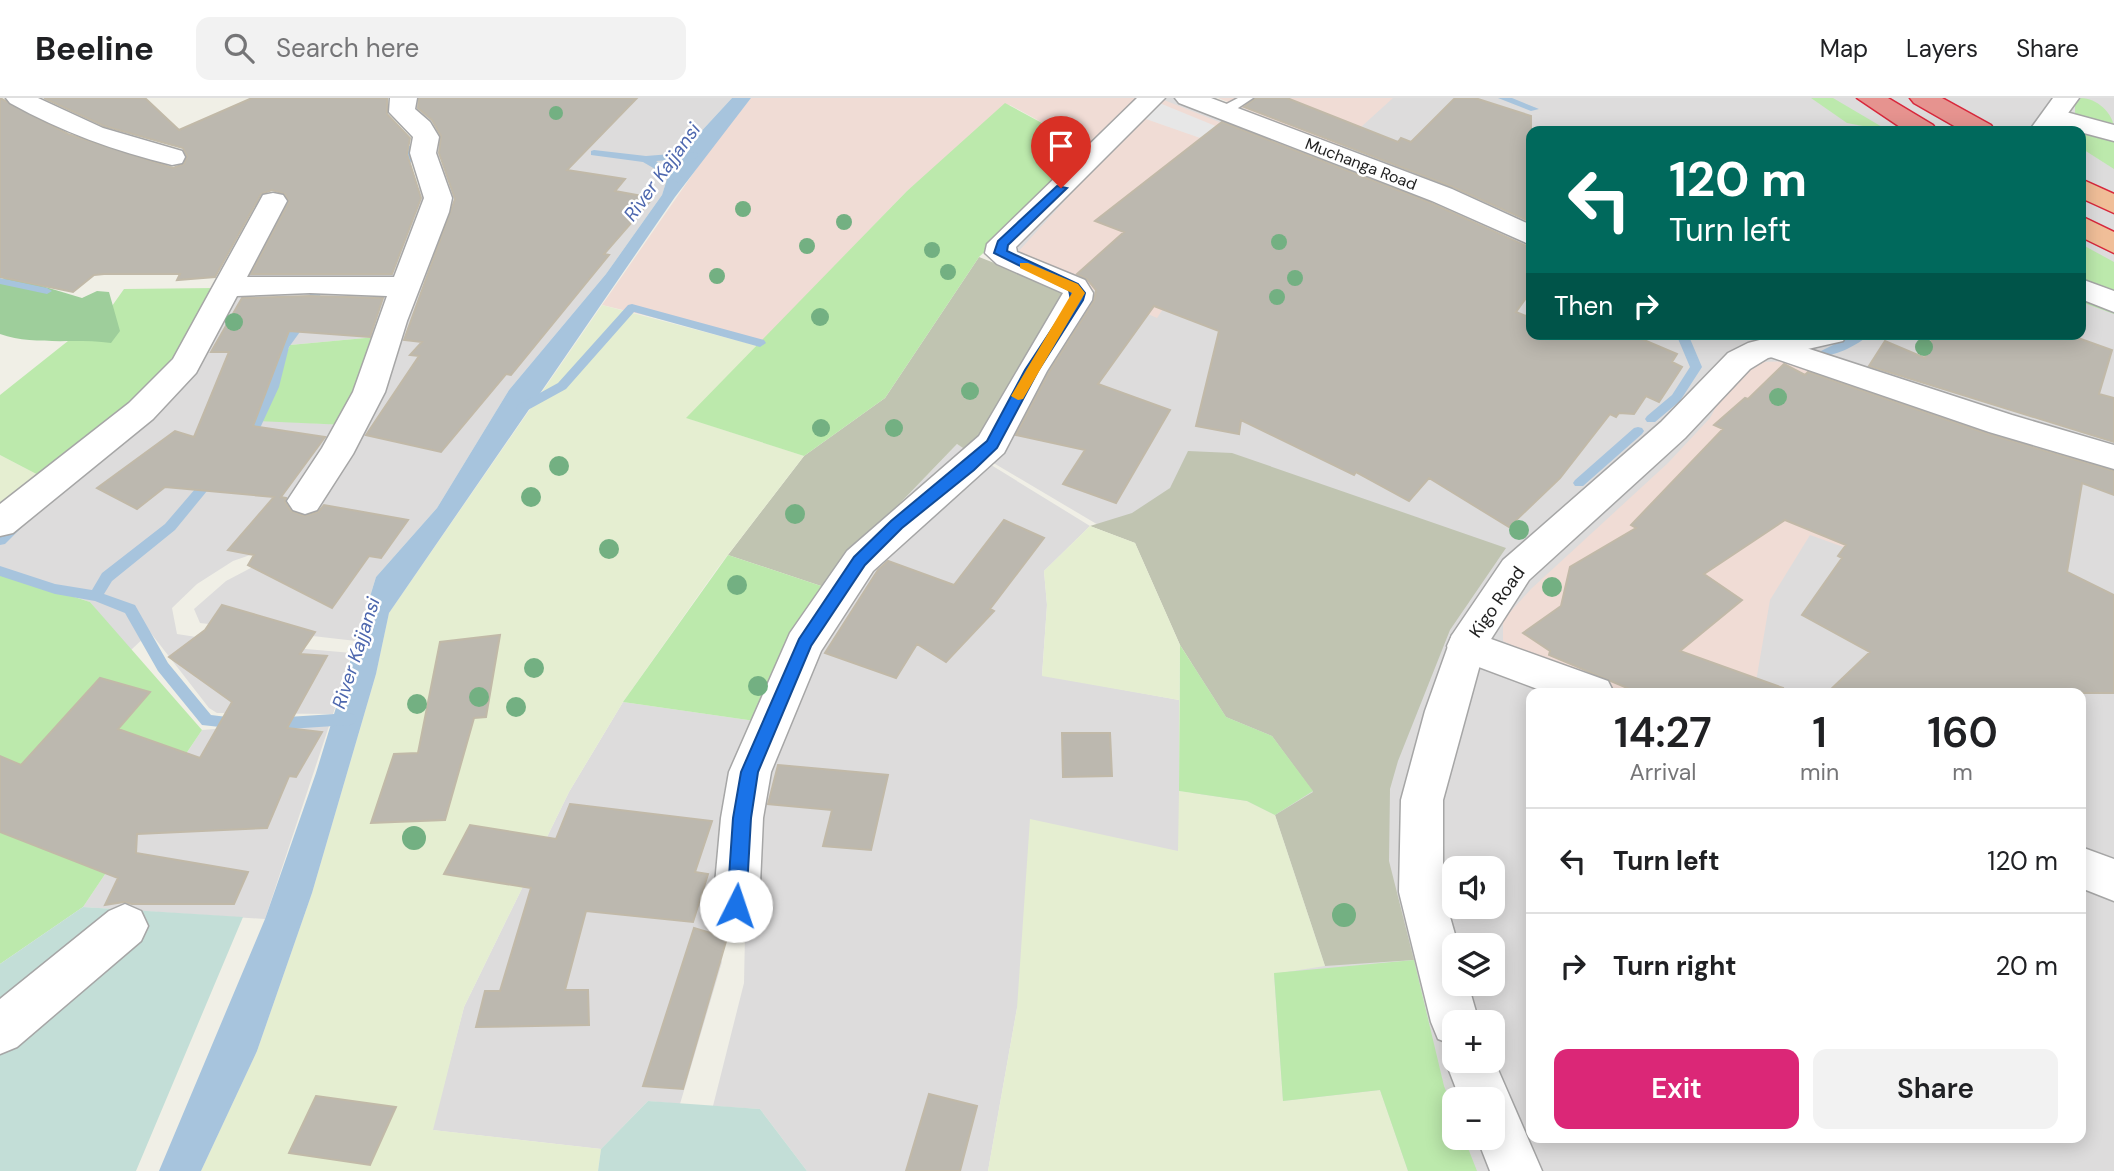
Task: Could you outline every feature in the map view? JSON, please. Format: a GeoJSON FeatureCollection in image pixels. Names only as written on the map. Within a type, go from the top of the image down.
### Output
{"type":"FeatureCollection","features":[{"type":"Feature","properties":{"kind":"highway"},"geometry":{"type":"LineString","coordinates":[[1870,98],[1916,126]]}},
{"type":"Feature","properties":{"kind":"highway"},"geometry":{"type":"LineString","coordinates":[[1923,98],[1973,126]]}},
{"type":"Feature","properties":{"kind":"highway"},"geometry":{"type":"LineString","coordinates":[[2086,190],[2114,205]]}},
{"type":"Feature","properties":{"kind":"highway"},"geometry":{"type":"LineString","coordinates":[[2086,228],[2114,244]]}},
{"type":"Feature","properties":{"kind":"street"},"geometry":{"type":"LineString","coordinates":[[19,98],[76,128],[130,147],[172,156]]}},
{"type":"Feature","properties":{"kind":"street"},"geometry":{"type":"LineString","coordinates":[[305,501],[336,454],[369,392],[438,198],[425,163],[426,137],[421,128],[402,112],[404,98]]}},
{"type":"Feature","properties":{"kind":"street"},"geometry":{"type":"LineString","coordinates":[[736,906],[742,818],[750,772],[804,643],[860,561],[897,524],[969,467],[992,444],[1032,370],[1077,300],[1078,293],[1074,287],[1007,258],[1000,253],[1002,244],[1153,98]]}},
{"type":"Feature","properties":{"kind":"street","name":"Muchanga Road"},"geometry":{"type":"LineString","coordinates":[[1188,98],[1236,105],[1526,234]]}},
{"type":"Feature","properties":{"kind":"street"},"geometry":{"type":"LineString","coordinates":[[2054,115],[2114,133]]}},
{"type":"Feature","properties":{"kind":"street"},"geometry":{"type":"LineString","coordinates":[[0,523],[141,411],[185,365],[273,201]]}},
{"type":"Feature","properties":{"kind":"street"},"geometry":{"type":"LineString","coordinates":[[227,287],[310,284],[405,287]]}},
{"type":"Feature","properties":{"kind":"street"},"geometry":{"type":"LineString","coordinates":[[2086,290],[2114,302]]}},
{"type":"Feature","properties":{"kind":"street"},"geometry":{"type":"LineString","coordinates":[[1758,341],[2001,424],[2114,457]]}},
{"type":"Feature","properties":{"kind":"street","name":"Kigo Road"},"geometry":{"type":"LineString","coordinates":[[1452,1010],[1421,892],[1422,800],[1445,711],[1466,646],[1516,569],[1547,545],[1654,448],[1739,361],[1759,350],[1758,341]]}},
{"type":"Feature","properties":{"kind":"street"},"geometry":{"type":"LineString","coordinates":[[1466,646],[1580,688]]}},
{"type":"Feature","properties":{"kind":"street"},"geometry":{"type":"LineString","coordinates":[[2086,869],[2114,880]]}},
{"type":"Feature","properties":{"kind":"street"},"geometry":{"type":"LineString","coordinates":[[0,1030],[125,926]]}},
{"type":"Feature","properties":{"kind":"street"},"geometry":{"type":"LineString","coordinates":[[1505,1145],[1516,1171]]}},
{"type":"Feature","properties":{"kind":"shaded area"},"geometry":{"type":"Polygon","coordinates":[[[409,98],[732,98],[672,163],[662,195],[606,274],[509,390],[437,508],[376,577],[356,641],[200,623],[194,609],[226,581],[270,558],[348,450],[449,183],[437,165],[460,157],[431,159],[404,103],[409,98]]]}},
{"type":"Feature","properties":{"kind":"shaded area"},"geometry":{"type":"Polygon","coordinates":[[[751,98],[1143,98],[1092,150],[1010,105],[907,191],[760,343],[602,305],[708,152],[751,98]]]}},
{"type":"Feature","properties":{"kind":"shaded area"},"geometry":{"type":"Polygon","coordinates":[[[1148,98],[1198,98],[1225,108],[1240,98],[2114,98],[2114,1171],[1191,1171],[1192,636],[1151,544],[1100,526],[975,452],[1074,293],[997,253],[1148,98]]]}},
{"type":"Feature","properties":{"kind":"shaded area"},"geometry":{"type":"Polygon","coordinates":[[[1159,98],[1300,154],[1172,295],[1157,318],[1015,255],[1159,98]]]}},
{"type":"Feature","properties":{"kind":"shaded area"},"geometry":{"type":"Polygon","coordinates":[[[1218,98],[1393,98],[1339,147],[1218,98]]]}},
{"type":"Feature","properties":{"kind":"shaded area"},"geometry":{"type":"Polygon","coordinates":[[[1157,102],[1235,134],[1223,146],[1143,118],[1157,102]]]}},
{"type":"Feature","properties":{"kind":"shaded area"},"geometry":{"type":"Polygon","coordinates":[[[431,187],[376,337],[290,345],[310,297],[283,346],[258,420],[346,425],[292,508],[253,554],[233,561],[197,584],[172,608],[177,634],[235,643],[352,653],[333,714],[217,713],[209,708],[150,632],[130,651],[90,602],[0,573],[0,531],[166,397],[279,205],[311,205],[384,191],[431,187]]]}},
{"type":"Feature","properties":{"kind":"shaded area"},"geometry":{"type":"Polygon","coordinates":[[[979,257],[1071,293],[969,452],[957,444],[880,524],[830,589],[728,555],[804,456],[885,398],[979,257]]]}},
{"type":"Feature","properties":{"kind":"shaded area"},"geometry":{"type":"Polygon","coordinates":[[[602,305],[758,346],[687,418],[804,456],[717,569],[623,702],[569,792],[464,1007],[433,1130],[601,1149],[598,1171],[201,1171],[257,1051],[312,893],[376,674],[389,613],[602,305]]]}},
{"type":"Feature","properties":{"kind":"shaded area"},"geometry":{"type":"Polygon","coordinates":[[[1805,361],[2036,444],[2006,543],[1891,564],[1810,535],[1770,600],[1755,688],[1598,688],[1503,641],[1503,620],[1531,589],[1668,463],[1710,418],[1732,377],[1758,362],[1805,361]]]}},
{"type":"Feature","properties":{"kind":"shaded area"},"geometry":{"type":"Polygon","coordinates":[[[957,444],[1090,526],[1044,571],[1047,605],[1042,675],[1179,700],[1179,851],[1017,1008],[988,1171],[807,1171],[760,1109],[713,1106],[744,983],[747,836],[762,756],[880,524],[957,444]]]}},
{"type":"Feature","properties":{"kind":"shaded area"},"geometry":{"type":"Polygon","coordinates":[[[1188,451],[1232,453],[1506,548],[1450,630],[1398,761],[1390,789],[1389,861],[1414,960],[1325,966],[1275,815],[1313,792],[1272,736],[1226,717],[1180,645],[1135,543],[1090,526],[1132,513],[1170,488],[1188,451]]]}},
{"type":"Feature","properties":{"kind":"shaded area"},"geometry":{"type":"Polygon","coordinates":[[[0,455],[46,479],[0,512],[0,455]]]}},
{"type":"Feature","properties":{"kind":"shaded area"},"geometry":{"type":"Polygon","coordinates":[[[1090,526],[1135,543],[1180,645],[1179,700],[1042,676],[1047,605],[1044,571],[1090,526]]]}},
{"type":"Feature","properties":{"kind":"shaded area"},"geometry":{"type":"Polygon","coordinates":[[[623,702],[755,721],[731,784],[713,942],[722,962],[680,1104],[648,1101],[601,1149],[432,1130],[464,1007],[569,792],[623,702]]]}},
{"type":"Feature","properties":{"kind":"shaded area"},"geometry":{"type":"Polygon","coordinates":[[[331,720],[265,919],[83,907],[202,730],[331,720]]]}},
{"type":"Feature","properties":{"kind":"shaded area"},"geometry":{"type":"Polygon","coordinates":[[[1179,791],[1247,801],[1275,815],[1325,966],[1274,974],[1283,1101],[1380,1090],[1408,1171],[988,1171],[1017,1008],[1030,819],[1178,851],[1179,791]]]}},
{"type":"Feature","properties":{"kind":"shaded area"},"geometry":{"type":"Polygon","coordinates":[[[83,907],[243,917],[136,1171],[0,1171],[0,964],[83,907]]]}},
{"type":"Feature","properties":{"kind":"shaded area"},"geometry":{"type":"Polygon","coordinates":[[[648,1101],[760,1109],[807,1171],[598,1171],[601,1149],[648,1101]]]}},
{"type":"Feature","properties":{"kind":"green space"},"geometry":{"type":"Polygon","coordinates":[[[1811,98],[1833,98],[1881,126],[1847,123],[1811,98]]]}},
{"type":"Feature","properties":{"kind":"green space"},"geometry":{"type":"Polygon","coordinates":[[[2081,98],[2092,101],[2108,112],[2114,129],[2075,116],[2075,105],[2081,98]]]}},
{"type":"Feature","properties":{"kind":"green space"},"geometry":{"type":"Polygon","coordinates":[[[1005,103],[1092,150],[979,257],[885,398],[804,456],[686,418],[907,191],[1005,103]]]}},
{"type":"Feature","properties":{"kind":"green space"},"geometry":{"type":"Polygon","coordinates":[[[2086,132],[2114,140],[2114,169],[2086,151],[2086,132]]]}},
{"type":"Feature","properties":{"kind":"green space"},"geometry":{"type":"Polygon","coordinates":[[[2086,247],[2114,262],[2114,314],[2086,304],[2086,247]]]}},
{"type":"Feature","properties":{"kind":"green space"},"geometry":{"type":"Polygon","coordinates":[[[9,276],[82,298],[97,291],[109,292],[120,331],[111,343],[27,340],[0,334],[0,280],[9,276]]]}},
{"type":"Feature","properties":{"kind":"green space"},"geometry":{"type":"Polygon","coordinates":[[[215,288],[167,371],[46,479],[0,455],[0,395],[112,306],[124,289],[215,288]]]}},
{"type":"Feature","properties":{"kind":"green space"},"geometry":{"type":"Polygon","coordinates":[[[376,337],[346,425],[257,421],[290,345],[376,337]]]}},
{"type":"Feature","properties":{"kind":"green space"},"geometry":{"type":"Polygon","coordinates":[[[728,555],[830,589],[755,721],[623,702],[728,555]]]}},
{"type":"Feature","properties":{"kind":"green space"},"geometry":{"type":"Polygon","coordinates":[[[0,573],[90,602],[202,730],[83,907],[0,964],[0,573]]]}},
{"type":"Feature","properties":{"kind":"green space"},"geometry":{"type":"Polygon","coordinates":[[[1180,645],[1226,717],[1272,736],[1313,791],[1275,815],[1247,801],[1179,791],[1180,645]]]}},
{"type":"Feature","properties":{"kind":"green space"},"geometry":{"type":"Polygon","coordinates":[[[1414,960],[1444,1087],[1442,1087],[1442,1150],[1469,1150],[1477,1171],[1408,1171],[1380,1090],[1283,1101],[1274,973],[1414,960]]]}},
{"type":"Feature","properties":{"kind":"water","name":"River Kajjansi"},"geometry":{"type":"Polygon","coordinates":[[[732,98],[751,98],[675,197],[389,613],[376,674],[312,893],[257,1051],[201,1171],[159,1171],[265,919],[316,773],[376,577],[437,508],[509,390],[606,274],[662,195],[672,163],[732,98]]]}},
{"type":"Feature","properties":{"kind":"building"},"geometry":{"type":"Polygon","coordinates":[[[0,98],[68,134],[173,168],[184,164],[187,156],[183,148],[104,126],[44,98],[145,98],[179,130],[252,98],[387,98],[387,114],[410,138],[407,154],[421,198],[392,274],[251,274],[289,202],[285,194],[272,190],[261,194],[215,277],[177,280],[180,274],[94,275],[73,292],[0,277],[0,98]]]}},
{"type":"Feature","properties":{"kind":"building"},"geometry":{"type":"Polygon","coordinates":[[[419,98],[637,98],[567,170],[625,179],[615,191],[653,198],[604,254],[609,255],[511,375],[506,374],[441,452],[366,435],[419,356],[410,355],[422,342],[404,340],[455,199],[439,153],[441,136],[432,120],[418,108],[419,98]]]}},
{"type":"Feature","properties":{"kind":"building"},"geometry":{"type":"Polygon","coordinates":[[[1256,98],[1287,98],[1398,142],[1401,138],[1411,142],[1455,98],[1475,98],[1531,116],[1531,126],[1526,126],[1526,220],[1453,187],[1244,107],[1256,98]]]}},
{"type":"Feature","properties":{"kind":"building"},"geometry":{"type":"Polygon","coordinates":[[[1222,122],[1431,203],[1526,246],[1526,298],[1516,312],[1526,316],[1526,340],[1644,340],[1677,354],[1672,362],[1682,367],[1659,402],[1646,396],[1634,414],[1619,413],[1616,417],[1610,414],[1560,478],[1509,527],[1429,478],[1409,501],[1356,472],[1354,475],[1241,420],[1239,434],[1196,426],[1219,331],[1154,306],[1098,384],[1170,410],[1116,503],[1063,484],[1085,450],[1016,435],[1049,372],[1094,301],[1096,290],[1087,279],[1077,274],[1124,232],[1095,221],[1222,122]]]}},
{"type":"Feature","properties":{"kind":"building"},"geometry":{"type":"Polygon","coordinates":[[[242,298],[383,298],[370,337],[289,331],[253,426],[325,437],[281,497],[286,498],[285,502],[291,511],[304,516],[318,512],[324,505],[408,520],[381,558],[369,556],[332,608],[248,565],[254,555],[228,550],[274,497],[165,487],[137,509],[97,488],[175,431],[194,437],[229,352],[211,352],[242,298]]]}},
{"type":"Feature","properties":{"kind":"building"},"geometry":{"type":"Polygon","coordinates":[[[1932,340],[2084,340],[2112,350],[2099,394],[2114,398],[2114,442],[1869,366],[1885,341],[1925,358],[1932,340]]]}},
{"type":"Feature","properties":{"kind":"building"},"geometry":{"type":"Polygon","coordinates":[[[1784,364],[1805,375],[1808,372],[1988,434],[2114,471],[2114,495],[2082,483],[2067,572],[2114,595],[2114,693],[2086,693],[2086,688],[1832,688],[1870,652],[1802,615],[1842,558],[1838,556],[1846,545],[1785,520],[1704,574],[1742,600],[1680,651],[1783,688],[1627,688],[1549,655],[1550,651],[1523,633],[1561,606],[1570,567],[1636,528],[1631,525],[1723,429],[1714,425],[1745,398],[1748,399],[1784,364]]]}},
{"type":"Feature","properties":{"kind":"building"},"geometry":{"type":"Polygon","coordinates":[[[1004,520],[1044,538],[990,609],[994,611],[946,662],[917,644],[896,678],[825,653],[878,570],[888,561],[954,585],[1004,520]]]}},
{"type":"Feature","properties":{"kind":"building"},"geometry":{"type":"Polygon","coordinates":[[[222,605],[315,632],[300,654],[327,656],[287,728],[322,732],[296,777],[289,776],[267,828],[137,834],[136,853],[248,872],[234,904],[124,902],[105,905],[118,878],[0,832],[0,756],[21,765],[100,678],[150,692],[118,729],[200,758],[232,702],[169,657],[205,630],[222,605]]]}},
{"type":"Feature","properties":{"kind":"building"},"geometry":{"type":"Polygon","coordinates":[[[500,635],[486,717],[474,718],[445,820],[371,823],[394,754],[418,753],[440,642],[500,635]]]}},
{"type":"Feature","properties":{"kind":"building"},"geometry":{"type":"Polygon","coordinates":[[[1062,733],[1110,733],[1112,776],[1063,777],[1062,733]]]}},
{"type":"Feature","properties":{"kind":"building"},"geometry":{"type":"Polygon","coordinates":[[[778,765],[888,775],[871,850],[823,846],[832,810],[768,804],[778,765]]]}},
{"type":"Feature","properties":{"kind":"building"},"geometry":{"type":"Polygon","coordinates":[[[570,804],[712,821],[695,872],[708,874],[693,922],[586,911],[565,990],[588,990],[589,1025],[476,1027],[485,991],[500,991],[531,888],[444,874],[470,825],[556,839],[570,804]]]}},
{"type":"Feature","properties":{"kind":"building"},"geometry":{"type":"Polygon","coordinates":[[[694,928],[727,938],[683,1089],[643,1086],[694,928]]]}},
{"type":"Feature","properties":{"kind":"building"},"geometry":{"type":"Polygon","coordinates":[[[929,1094],[977,1106],[960,1171],[906,1171],[929,1094]]]}},
{"type":"Feature","properties":{"kind":"building"},"geometry":{"type":"Polygon","coordinates":[[[316,1096],[396,1107],[370,1165],[289,1153],[316,1096]]]}},
{"type":"Feature","properties":{"kind":"waterway"},"geometry":{"type":"LineString","coordinates":[[1503,98],[1534,109]]}},
{"type":"Feature","properties":{"kind":"waterway"},"geometry":{"type":"LineString","coordinates":[[391,142],[411,149],[406,164]]}},
{"type":"Feature","properties":{"kind":"waterway","name":"River Kajjansi"},"geometry":{"type":"LineString","coordinates":[[594,153],[646,159]]}},
{"type":"Feature","properties":{"kind":"waterway","name":"River Kajjansi"},"geometry":{"type":"LineString","coordinates":[[646,159],[696,155]]}},
{"type":"Feature","properties":{"kind":"waterway","name":"River Kajjansi"},"geometry":{"type":"LineString","coordinates":[[646,159],[679,180]]}},
{"type":"Feature","properties":{"kind":"waterway"},"geometry":{"type":"LineString","coordinates":[[0,281],[47,291]]}},
{"type":"Feature","properties":{"kind":"waterway"},"geometry":{"type":"LineString","coordinates":[[244,440],[255,426],[273,387],[283,346],[312,307],[317,286],[307,287]]}},
{"type":"Feature","properties":{"kind":"waterway"},"geometry":{"type":"LineString","coordinates":[[522,408],[562,386],[632,308],[760,343]]}},
{"type":"Feature","properties":{"kind":"waterway"},"geometry":{"type":"LineString","coordinates":[[1651,419],[1676,398],[1696,367],[1685,340]]}},
{"type":"Feature","properties":{"kind":"waterway"},"geometry":{"type":"LineString","coordinates":[[1823,353],[1855,340]]}},
{"type":"Feature","properties":{"kind":"waterway"},"geometry":{"type":"LineString","coordinates":[[1579,483],[1638,431]]}},
{"type":"Feature","properties":{"kind":"waterway"},"geometry":{"type":"LineString","coordinates":[[96,596],[107,577],[170,527],[212,477]]}},
{"type":"Feature","properties":{"kind":"waterway"},"geometry":{"type":"LineString","coordinates":[[0,540],[18,523]]}},
{"type":"Feature","properties":{"kind":"waterway"},"geometry":{"type":"LineString","coordinates":[[0,571],[55,589],[96,596]]}},
{"type":"Feature","properties":{"kind":"waterway"},"geometry":{"type":"LineString","coordinates":[[96,596],[130,609],[163,667],[207,721],[238,723]]}},
{"type":"Feature","properties":{"kind":"waterway","name":"River Kajjansi"},"geometry":{"type":"LineString","coordinates":[[272,724],[350,719]]}},
{"type":"Feature","properties":{"kind":"slow traffic"},"geometry":{"type":"LineString","coordinates":[[1018,396],[1077,300],[1078,293],[1074,287],[1024,266]]}},
{"type":"Feature","properties":{"kind":"route"},"geometry":{"type":"LineString","coordinates":[[736,906],[742,818],[750,772],[778,699],[804,643],[860,561],[897,524],[969,467],[992,444],[1032,370],[1077,300],[1078,293],[1074,287],[1000,253],[1002,244],[1061,188]]}}]}
